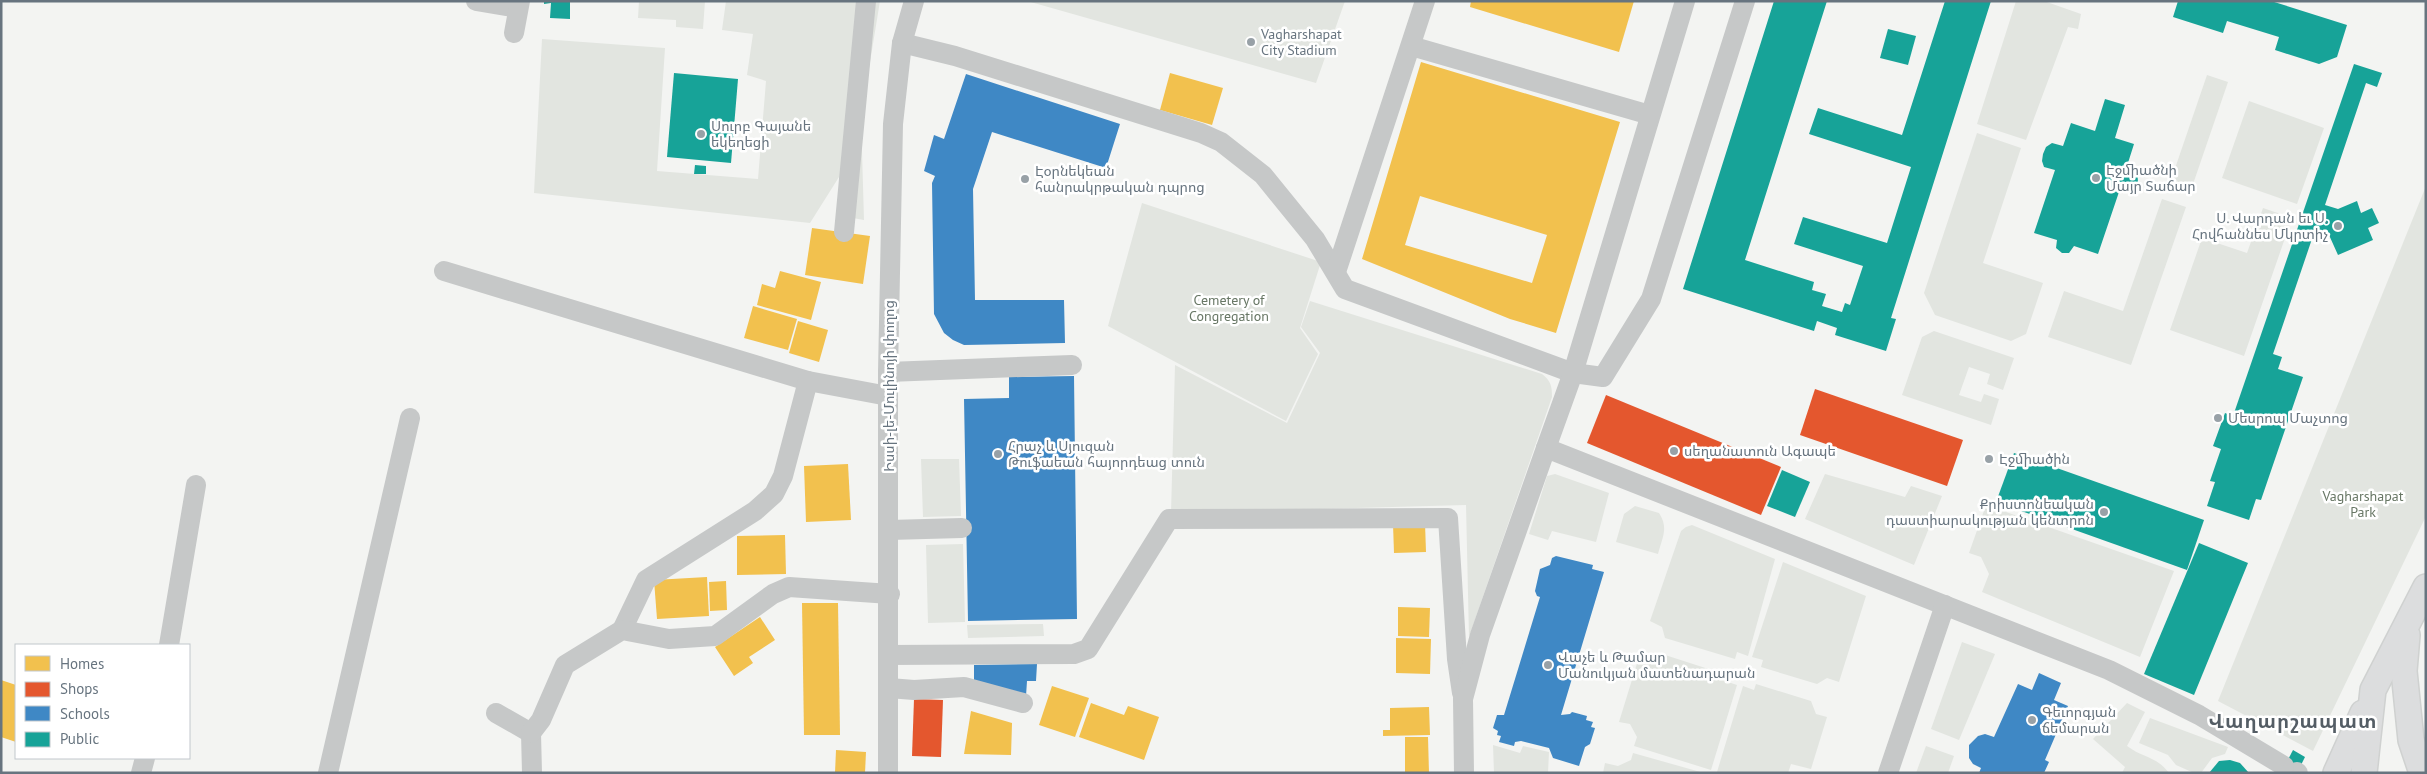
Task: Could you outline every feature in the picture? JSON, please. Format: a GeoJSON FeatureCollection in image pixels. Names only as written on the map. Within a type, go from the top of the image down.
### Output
{"type":"FeatureCollection","features":[{"type":"Feature","properties":{"kind":"main road"},"geometry":{"type":"LineString","coordinates":[[2336,773],[2373,690],[2426,587]]}},
{"type":"Feature","properties":{"kind":"main road"},"geometry":{"type":"LineString","coordinates":[[2408,623],[2404,671],[2411,740],[2422,773]]}},
{"type":"Feature","properties":{"kind":"main road"},"geometry":{"type":"LineString","coordinates":[[2364,773],[2373,690]]}},
{"type":"Feature","properties":{"kind":"street"},"geometry":{"type":"LineString","coordinates":[[476,1],[519,4],[514,34]]}},
{"type":"Feature","properties":{"kind":"street"},"geometry":{"type":"LineString","coordinates":[[844,232],[866,1]]}},
{"type":"Feature","properties":{"kind":"street","name":"Իսսի-լե-Մուլինոյի փողոց"},"geometry":{"type":"LineString","coordinates":[[888,773],[890,594],[888,372],[893,124],[902,43],[914,1]]}},
{"type":"Feature","properties":{"kind":"street"},"geometry":{"type":"LineString","coordinates":[[1336,272],[1425,1]]}},
{"type":"Feature","properties":{"kind":"street"},"geometry":{"type":"LineString","coordinates":[[1463,699],[1480,635],[1572,373],[1685,1]]}},
{"type":"Feature","properties":{"kind":"street"},"geometry":{"type":"LineString","coordinates":[[902,43],[955,56],[1201,133],[1221,142],[1263,175],[1315,239],[1345,289],[1572,373],[1603,377],[1651,299],[1745,1]]}},
{"type":"Feature","properties":{"kind":"street"},"geometry":{"type":"LineString","coordinates":[[1411,46],[1650,115]]}},
{"type":"Feature","properties":{"kind":"street"},"geometry":{"type":"LineString","coordinates":[[444,271],[808,381],[888,396]]}},
{"type":"Feature","properties":{"kind":"street"},"geometry":{"type":"LineString","coordinates":[[888,372],[1072,366]]}},
{"type":"Feature","properties":{"kind":"street"},"geometry":{"type":"LineString","coordinates":[[532,773],[532,733],[541,720],[565,665],[622,630],[646,580],[755,511],[774,494],[783,476],[808,381]]}},
{"type":"Feature","properties":{"kind":"street"},"geometry":{"type":"LineString","coordinates":[[328,773],[410,418]]}},
{"type":"Feature","properties":{"kind":"street"},"geometry":{"type":"LineString","coordinates":[[1546,448],[2109,670],[2198,715],[2293,770]]}},
{"type":"Feature","properties":{"kind":"street"},"geometry":{"type":"LineString","coordinates":[[169,644],[196,485]]}},
{"type":"Feature","properties":{"kind":"street"},"geometry":{"type":"LineString","coordinates":[[888,655],[1074,654],[1088,649],[1169,520],[1448,518],[1456,659],[1463,699],[1464,773]]}},
{"type":"Feature","properties":{"kind":"street"},"geometry":{"type":"LineString","coordinates":[[889,530],[962,528]]}},
{"type":"Feature","properties":{"kind":"street"},"geometry":{"type":"LineString","coordinates":[[622,630],[669,639],[715,636],[773,594],[788,587],[890,594]]}},
{"type":"Feature","properties":{"kind":"street"},"geometry":{"type":"LineString","coordinates":[[1888,773],[1945,605]]}},
{"type":"Feature","properties":{"kind":"street"},"geometry":{"type":"LineString","coordinates":[[889,688],[914,690],[964,687],[1023,703]]}},
{"type":"Feature","properties":{"kind":"street"},"geometry":{"type":"LineString","coordinates":[[496,713],[532,733]]}},
{"type":"Feature","properties":{"kind":"street"},"geometry":{"type":"LineString","coordinates":[[141,773],[146,759]]}},
{"type":"Feature","properties":{"kind":"green space"},"geometry":{"type":"Polygon","coordinates":[[[639,1],[705,1],[703,29],[676,27],[676,20],[638,18],[639,1]]]}},
{"type":"Feature","properties":{"kind":"green space"},"geometry":{"type":"Polygon","coordinates":[[[726,1],[880,1],[861,117],[864,220],[841,216],[839,177],[810,223],[534,193],[542,39],[665,48],[657,171],[758,179],[766,81],[747,75],[753,34],[722,30],[726,1]]]}},
{"type":"Feature","properties":{"kind":"green space","name":"Vagharshapat City Stadium"},"geometry":{"type":"Polygon","coordinates":[[[1027,1],[1345,1],[1316,83],[1027,1]]]}},
{"type":"Feature","properties":{"kind":"green space"},"geometry":{"type":"Polygon","coordinates":[[[2016,1],[2044,1],[2081,14],[2078,29],[2068,27],[2026,140],[1977,124],[2016,1]]]}},
{"type":"Feature","properties":{"kind":"green space"},"geometry":{"type":"Polygon","coordinates":[[[2207,75],[2228,82],[2191,190],[2170,183],[2207,75]]]}},
{"type":"Feature","properties":{"kind":"green space"},"geometry":{"type":"Polygon","coordinates":[[[2249,101],[2324,128],[2297,204],[2222,178],[2249,101]]]}},
{"type":"Feature","properties":{"kind":"green space"},"geometry":{"type":"Polygon","coordinates":[[[1977,133],[2021,148],[1983,263],[2043,283],[2026,334],[2011,341],[1935,315],[1924,293],[1977,133]]]}},
{"type":"Feature","properties":{"kind":"green space","name":"Vagharshapat Park"},"geometry":{"type":"Polygon","coordinates":[[[2426,186],[2426,516],[2313,751],[2218,701],[2426,186]]]}},
{"type":"Feature","properties":{"kind":"green space"},"geometry":{"type":"Polygon","coordinates":[[[2162,199],[2186,207],[2131,365],[2048,337],[2064,291],[2123,311],[2162,199]]]}},
{"type":"Feature","properties":{"kind":"green space","name":"Cemetery of Congregation"},"geometry":{"type":"Polygon","coordinates":[[[1142,203],[1321,262],[1300,328],[1318,354],[1286,421],[1108,326],[1142,203]]]}},
{"type":"Feature","properties":{"kind":"green space"},"geometry":{"type":"Polygon","coordinates":[[[2263,208],[2292,218],[2244,356],[2170,330],[2202,238],[2247,253],[2263,208]]]}},
{"type":"Feature","properties":{"kind":"green space"},"geometry":{"type":"Polygon","coordinates":[[[1310,301],[1542,374],[1550,384],[1552,397],[1469,637],[1466,505],[1171,513],[1175,365],[1287,423],[1320,353],[1301,327],[1310,301]]]}},
{"type":"Feature","properties":{"kind":"green space"},"geometry":{"type":"Polygon","coordinates":[[[1934,331],[2014,358],[2003,390],[1987,384],[1990,374],[1969,367],[1959,395],[1981,402],[1984,394],[1999,399],[1991,425],[1902,395],[1922,337],[1934,331]]]}},
{"type":"Feature","properties":{"kind":"green space"},"geometry":{"type":"Polygon","coordinates":[[[921,459],[959,459],[961,516],[923,517],[921,459]]]}},
{"type":"Feature","properties":{"kind":"green space"},"geometry":{"type":"Polygon","coordinates":[[[1555,474],[1609,493],[1596,542],[1552,531],[1548,540],[1529,534],[1547,476],[1555,474]]]}},
{"type":"Feature","properties":{"kind":"green space"},"geometry":{"type":"Polygon","coordinates":[[[1825,474],[1905,497],[1911,486],[1942,496],[1914,565],[1805,519],[1825,474]]]}},
{"type":"Feature","properties":{"kind":"green space"},"geometry":{"type":"Polygon","coordinates":[[[1986,505],[2174,571],[2140,657],[1982,592],[1989,574],[1981,557],[1969,553],[1986,505]]]}},
{"type":"Feature","properties":{"kind":"green space"},"geometry":{"type":"Polygon","coordinates":[[[1635,506],[1659,513],[1662,518],[1664,533],[1658,554],[1616,542],[1624,514],[1635,506]]]}},
{"type":"Feature","properties":{"kind":"green space"},"geometry":{"type":"Polygon","coordinates":[[[1692,525],[1775,559],[1748,656],[1737,652],[1735,659],[1665,638],[1662,627],[1650,621],[1681,531],[1692,525]]]}},
{"type":"Feature","properties":{"kind":"green space"},"geometry":{"type":"Polygon","coordinates":[[[963,544],[965,622],[928,623],[926,545],[963,544]]]}},
{"type":"Feature","properties":{"kind":"green space"},"geometry":{"type":"Polygon","coordinates":[[[1783,562],[1866,596],[1839,682],[1827,678],[1817,684],[1761,667],[1763,660],[1752,657],[1783,562]]]}},
{"type":"Feature","properties":{"kind":"green space"},"geometry":{"type":"Polygon","coordinates":[[[1043,624],[1044,636],[968,638],[967,625],[1043,624]]]}},
{"type":"Feature","properties":{"kind":"green space"},"geometry":{"type":"Polygon","coordinates":[[[1962,642],[1995,654],[1959,740],[1931,729],[1962,642]]]}},
{"type":"Feature","properties":{"kind":"green space"},"geometry":{"type":"Polygon","coordinates":[[[1659,653],[1730,676],[1728,682],[1737,685],[1711,770],[1634,746],[1637,737],[1630,724],[1619,722],[1639,657],[1651,660],[1659,653]]]}},
{"type":"Feature","properties":{"kind":"green space"},"geometry":{"type":"Polygon","coordinates":[[[1756,684],[1811,701],[1816,714],[1827,717],[1811,769],[1791,764],[1788,773],[1717,772],[1743,686],[1754,690],[1756,684]]]}},
{"type":"Feature","properties":{"kind":"green space"},"geometry":{"type":"Polygon","coordinates":[[[2127,703],[2145,712],[2127,746],[2159,763],[2169,773],[2122,773],[2125,767],[2093,739],[2127,703]]]}},
{"type":"Feature","properties":{"kind":"green space"},"geometry":{"type":"Polygon","coordinates":[[[2150,718],[2228,747],[2225,754],[2212,758],[2201,773],[2194,773],[2176,765],[2168,755],[2139,743],[2150,718]]]}},
{"type":"Feature","properties":{"kind":"green space"},"geometry":{"type":"Polygon","coordinates":[[[1493,745],[1520,753],[1523,746],[1549,752],[1548,773],[1494,773],[1493,745]]]}},
{"type":"Feature","properties":{"kind":"green space"},"geometry":{"type":"Polygon","coordinates":[[[1926,746],[1954,756],[1948,773],[1916,773],[1926,746]]]}},
{"type":"Feature","properties":{"kind":"green space"},"geometry":{"type":"Polygon","coordinates":[[[1633,753],[1704,773],[1603,773],[1605,763],[1618,766],[1631,760],[1633,753]]]}},
{"type":"Feature","properties":{"kind":"building: Homes"},"geometry":{"type":"Polygon","coordinates":[[[1471,1],[1634,1],[1619,52],[1470,7],[1471,1]]]}},
{"type":"Feature","properties":{"kind":"building: Homes"},"geometry":{"type":"Polygon","coordinates":[[[1421,62],[1620,122],[1556,333],[1510,319],[1362,259],[1421,62]],[[1420,196],[1405,245],[1532,283],[1547,235],[1420,196]]]}},
{"type":"Feature","properties":{"kind":"building: Homes"},"geometry":{"type":"Polygon","coordinates":[[[1170,73],[1223,88],[1212,125],[1160,110],[1170,73]]]}},
{"type":"Feature","properties":{"kind":"building: Homes"},"geometry":{"type":"Polygon","coordinates":[[[812,228],[870,236],[863,284],[805,275],[812,228]]]}},
{"type":"Feature","properties":{"kind":"building: Homes"},"geometry":{"type":"Polygon","coordinates":[[[780,271],[821,282],[811,320],[757,305],[762,284],[775,288],[780,271]]]}},
{"type":"Feature","properties":{"kind":"building: Homes"},"geometry":{"type":"Polygon","coordinates":[[[753,306],[797,319],[788,350],[744,338],[753,306]]]}},
{"type":"Feature","properties":{"kind":"building: Homes"},"geometry":{"type":"Polygon","coordinates":[[[798,321],[828,330],[819,362],[789,353],[798,321]]]}},
{"type":"Feature","properties":{"kind":"building: Homes"},"geometry":{"type":"Polygon","coordinates":[[[848,464],[851,520],[806,522],[804,466],[848,464]]]}},
{"type":"Feature","properties":{"kind":"building: Homes"},"geometry":{"type":"Polygon","coordinates":[[[1425,523],[1426,552],[1394,553],[1393,524],[1425,523]]]}},
{"type":"Feature","properties":{"kind":"building: Homes"},"geometry":{"type":"Polygon","coordinates":[[[785,535],[786,574],[737,575],[737,536],[785,535]]]}},
{"type":"Feature","properties":{"kind":"building: Homes"},"geometry":{"type":"Polygon","coordinates":[[[707,577],[709,616],[657,619],[654,580],[707,577]]]}},
{"type":"Feature","properties":{"kind":"building: Homes"},"geometry":{"type":"Polygon","coordinates":[[[726,581],[727,610],[710,611],[709,582],[726,581]]]}},
{"type":"Feature","properties":{"kind":"building: Homes"},"geometry":{"type":"Polygon","coordinates":[[[802,603],[838,603],[840,735],[804,735],[802,603]]]}},
{"type":"Feature","properties":{"kind":"building: Homes"},"geometry":{"type":"Polygon","coordinates":[[[1398,607],[1430,608],[1429,637],[1398,636],[1398,607]]]}},
{"type":"Feature","properties":{"kind":"building: Homes"},"geometry":{"type":"Polygon","coordinates":[[[760,617],[775,640],[749,657],[753,663],[734,676],[715,647],[760,617]]]}},
{"type":"Feature","properties":{"kind":"building: Homes"},"geometry":{"type":"Polygon","coordinates":[[[1396,638],[1431,639],[1430,674],[1396,673],[1396,638]]]}},
{"type":"Feature","properties":{"kind":"building: Homes"},"geometry":{"type":"Polygon","coordinates":[[[1,680],[15,685],[15,742],[1,737],[1,680]]]}},
{"type":"Feature","properties":{"kind":"building: Homes"},"geometry":{"type":"Polygon","coordinates":[[[1052,686],[1089,698],[1075,737],[1039,725],[1052,686]]]}},
{"type":"Feature","properties":{"kind":"building: Homes"},"geometry":{"type":"Polygon","coordinates":[[[1091,703],[1124,715],[1128,706],[1159,717],[1144,760],[1079,737],[1091,703]]]}},
{"type":"Feature","properties":{"kind":"building: Homes"},"geometry":{"type":"Polygon","coordinates":[[[1429,707],[1430,735],[1383,736],[1383,730],[1390,730],[1390,708],[1429,707]]]}},
{"type":"Feature","properties":{"kind":"building: Homes"},"geometry":{"type":"Polygon","coordinates":[[[971,711],[1012,723],[1011,755],[964,754],[971,711]]]}},
{"type":"Feature","properties":{"kind":"building: Homes"},"geometry":{"type":"Polygon","coordinates":[[[1405,737],[1428,737],[1429,773],[1405,773],[1405,737]]]}},
{"type":"Feature","properties":{"kind":"building: Homes"},"geometry":{"type":"Polygon","coordinates":[[[836,750],[866,752],[865,773],[835,773],[836,750]]]}},
{"type":"Feature","properties":{"kind":"building: Shops"},"geometry":{"type":"Polygon","coordinates":[[[1815,389],[1963,440],[1947,486],[1800,435],[1815,389]]]}},
{"type":"Feature","properties":{"kind":"building: Shops","name":"սեղանատուն Ագապե"},"geometry":{"type":"Polygon","coordinates":[[[1606,395],[1781,467],[1761,515],[1587,443],[1606,395]]]}},
{"type":"Feature","properties":{"kind":"building: Shops"},"geometry":{"type":"Polygon","coordinates":[[[914,699],[943,700],[941,757],[912,756],[914,699]]]}},
{"type":"Feature","properties":{"kind":"building: Schools"},"geometry":{"type":"Polygon","coordinates":[[[966,74],[1120,124],[1106,168],[992,132],[973,189],[975,300],[1064,300],[1065,343],[964,345],[944,333],[934,314],[932,183],[935,176],[924,171],[934,135],[944,139],[966,74]]]}},
{"type":"Feature","properties":{"kind":"building: Schools"},"geometry":{"type":"Polygon","coordinates":[[[1074,376],[1077,619],[968,621],[964,399],[1009,398],[1009,377],[1074,376]]]}},
{"type":"Feature","properties":{"kind":"building: Schools","name":"Վաչե և Թամար Մանուկյան մատենադարան"},"geometry":{"type":"Polygon","coordinates":[[[1556,556],[1593,565],[1592,569],[1604,572],[1561,715],[1572,712],[1587,716],[1586,720],[1593,722],[1591,727],[1595,728],[1590,744],[1585,747],[1579,766],[1553,758],[1549,748],[1521,741],[1515,742],[1514,746],[1499,742],[1501,736],[1497,735],[1498,731],[1493,728],[1497,715],[1504,715],[1540,597],[1537,596],[1535,591],[1540,569],[1550,565],[1552,558],[1556,556]]]}},
{"type":"Feature","properties":{"kind":"building: Schools"},"geometry":{"type":"Polygon","coordinates":[[[1037,664],[1036,681],[1027,681],[1026,696],[974,687],[974,665],[1037,664]]]}},
{"type":"Feature","properties":{"kind":"building: Schools","name":"Գեւորգյան ճեմարան"},"geometry":{"type":"Polygon","coordinates":[[[2039,673],[2061,683],[2054,700],[2068,706],[2045,760],[2049,762],[2044,773],[1979,773],[1981,768],[1973,764],[1969,758],[1969,745],[1978,736],[1985,734],[1994,737],[2018,684],[2032,690],[2039,673]]]}},
{"type":"Feature","properties":{"kind":"building: Public"},"geometry":{"type":"Polygon","coordinates":[[[544,1],[570,1],[570,19],[550,18],[551,3],[544,4],[544,1]]]}},
{"type":"Feature","properties":{"kind":"building: Public"},"geometry":{"type":"Polygon","coordinates":[[[1774,1],[1827,1],[1745,260],[1814,282],[1812,290],[1826,294],[1822,306],[1842,312],[1845,303],[1850,305],[1863,266],[1794,244],[1803,217],[1887,243],[1911,167],[1809,134],[1818,108],[1902,135],[1945,1],[1991,1],[1891,318],[1896,319],[1886,351],[1835,335],[1837,328],[1817,321],[1814,331],[1683,289],[1774,1]]]}},
{"type":"Feature","properties":{"kind":"building: Public"},"geometry":{"type":"Polygon","coordinates":[[[2178,1],[2271,1],[2347,25],[2337,57],[2319,64],[2275,50],[2279,37],[2227,21],[2223,33],[2173,17],[2178,1]]]}},
{"type":"Feature","properties":{"kind":"building: Public"},"geometry":{"type":"Polygon","coordinates":[[[1888,29],[1916,36],[1908,65],[1880,58],[1888,29]]]}},
{"type":"Feature","properties":{"kind":"building: Public"},"geometry":{"type":"Polygon","coordinates":[[[2354,64],[2382,73],[2377,87],[2366,83],[2325,205],[2338,209],[2357,201],[2361,213],[2372,208],[2379,223],[2368,228],[2373,240],[2338,255],[2329,235],[2315,230],[2273,354],[2282,357],[2278,369],[2303,377],[2261,500],[2256,499],[2249,520],[2207,506],[2215,482],[2210,481],[2221,449],[2213,446],[2225,413],[2233,416],[2354,64]]]}},
{"type":"Feature","properties":{"kind":"building: Public","name":"Սուրբ Գայանե եկեղեցի"},"geometry":{"type":"Polygon","coordinates":[[[674,73],[738,79],[731,163],[667,157],[674,73]]]}},
{"type":"Feature","properties":{"kind":"building: Public","name":"Էջմիածնի Մայր Տաճար"},"geometry":{"type":"Polygon","coordinates":[[[2105,99],[2125,105],[2115,138],[2134,144],[2127,166],[2137,169],[2138,182],[2129,191],[2120,189],[2098,254],[2074,246],[2069,253],[2062,253],[2056,248],[2057,240],[2034,233],[2055,170],[2044,167],[2042,161],[2043,154],[2046,147],[2052,143],[2063,146],[2071,123],[2095,131],[2105,99]]]}},
{"type":"Feature","properties":{"kind":"building: Public"},"geometry":{"type":"Polygon","coordinates":[[[695,165],[706,166],[706,174],[694,174],[695,165]]]}},
{"type":"Feature","properties":{"kind":"building: Public","name":"Քրիստոնեական դաստիարակության կենտրոն"},"geometry":{"type":"Polygon","coordinates":[[[2014,453],[2204,520],[2187,570],[1996,502],[2014,453]]]}},
{"type":"Feature","properties":{"kind":"building: Public"},"geometry":{"type":"Polygon","coordinates":[[[1782,470],[1810,482],[1795,517],[1767,506],[1782,470]]]}},
{"type":"Feature","properties":{"kind":"building: Public"},"geometry":{"type":"Polygon","coordinates":[[[2199,543],[2248,563],[2194,695],[2144,674],[2199,543]]]}},
{"type":"Feature","properties":{"kind":"building: Public"},"geometry":{"type":"Polygon","coordinates":[[[2293,750],[2305,757],[2297,773],[2281,773],[2293,750]]]}},
{"type":"Feature","properties":{"kind":"building: Public"},"geometry":{"type":"Polygon","coordinates":[[[2230,760],[2240,763],[2249,773],[2209,773],[2219,761],[2230,760]]]}},
{"type":"Feature","properties":{"kind":"place","name":"Vagharshapat City Stadium"},"geometry":{"type":"Point","coordinates":[1251,42]}},
{"type":"Feature","properties":{"kind":"place","name":"Սուրբ Գայանե եկեղեցի"},"geometry":{"type":"Point","coordinates":[701,134]}},
{"type":"Feature","properties":{"kind":"place","name":"Էջմիածնի Մայր Տաճար"},"geometry":{"type":"Point","coordinates":[2096,178]}},
{"type":"Feature","properties":{"kind":"place","name":"Էօրնեկեան հանրակրթական դպրոց"},"geometry":{"type":"Point","coordinates":[1025,179]}},
{"type":"Feature","properties":{"kind":"place","name":"Ս. Վարդան եւ Ս. Հովհաննես Մկրտիչ"},"geometry":{"type":"Point","coordinates":[2338,226]}},
{"type":"Feature","properties":{"kind":"place","name":"Մեսրոպ Մաչտոց"},"geometry":{"type":"Point","coordinates":[2218,418]}},
{"type":"Feature","properties":{"kind":"place","name":"սեղանատուն Ագապե"},"geometry":{"type":"Point","coordinates":[1674,451]}},
{"type":"Feature","properties":{"kind":"place","name":"Հրաչ և Սյուզան Թուֆաեան հայորդեաց տուն"},"geometry":{"type":"Point","coordinates":[998,454]}},
{"type":"Feature","properties":{"kind":"place","name":"Էջմիածին"},"geometry":{"type":"Point","coordinates":[1989,459]}},
{"type":"Feature","properties":{"kind":"place","name":"Քրիստոնեական դաստիարակության կենտրոն"},"geometry":{"type":"Point","coordinates":[2104,512]}},
{"type":"Feature","properties":{"kind":"place","name":"Վաչե և Թամար Մանուկյան մատենադարան"},"geometry":{"type":"Point","coordinates":[1548,665]}},
{"type":"Feature","properties":{"kind":"place","name":"Գեւորգյան ճեմարան"},"geometry":{"type":"Point","coordinates":[2032,720]}},
{"type":"Feature","properties":{"kind":"district","name":"Վաղարշապատ"},"geometry":{"type":"Point","coordinates":[2293,721]}}]}
